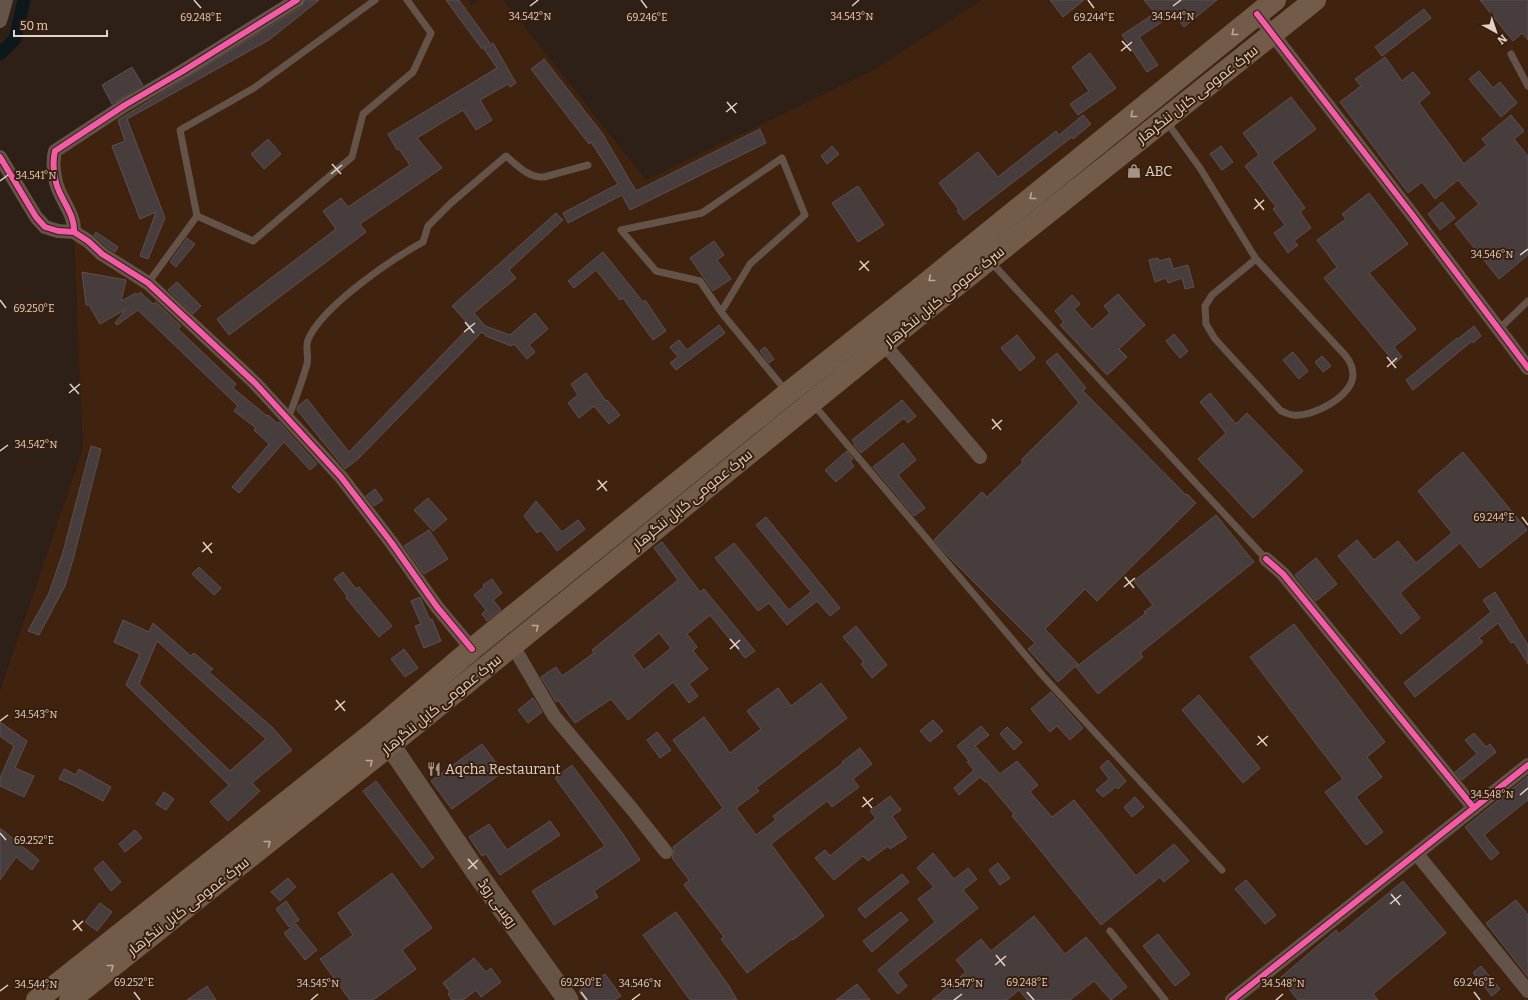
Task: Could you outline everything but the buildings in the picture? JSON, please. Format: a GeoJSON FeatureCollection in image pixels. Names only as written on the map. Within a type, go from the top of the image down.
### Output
{"type":"FeatureCollection","features":[{"type":"Feature","properties":{"kind":"highway","name":"سرک عمومی کابل ننگرهار"},"geometry":{"type":"LineString","coordinates":[[37,1000],[378,729],[472,649],[1275,0]]}},
{"type":"Feature","properties":{"kind":"highway","name":"سرک عمومی کابل ننگرهار"},"geometry":{"type":"LineString","coordinates":[[70,1000],[513,646],[811,402],[1315,0]]}},
{"type":"Feature","properties":{"kind":"highway"},"geometry":{"type":"LineString","coordinates":[[721,447],[736,464]]}},
{"type":"Feature","properties":{"kind":"main road","name":"روسی روڈ"},"geometry":{"type":"LineString","coordinates":[[390,745],[476,872],[568,1000]]}},
{"type":"Feature","properties":{"kind":"street"},"geometry":{"type":"LineString","coordinates":[[0,22],[6,0]]}},
{"type":"Feature","properties":{"kind":"street"},"geometry":{"type":"LineString","coordinates":[[74,232],[75,223],[58,189],[53,159],[55,151],[297,0]]}},
{"type":"Feature","properties":{"kind":"street"},"geometry":{"type":"LineString","coordinates":[[1258,14],[1528,368]]}},
{"type":"Feature","properties":{"kind":"street"},"geometry":{"type":"LineString","coordinates":[[0,156],[36,217],[45,227],[58,231],[74,232],[88,241],[102,254],[148,283],[244,373],[341,477],[437,608],[472,649]]}},
{"type":"Feature","properties":{"kind":"street"},"geometry":{"type":"LineString","coordinates":[[884,344],[980,458]]}},
{"type":"Feature","properties":{"kind":"street"},"geometry":{"type":"LineString","coordinates":[[1266,559],[1283,574],[1474,808]]}},
{"type":"Feature","properties":{"kind":"street"},"geometry":{"type":"LineString","coordinates":[[513,646],[554,716],[666,852]]}},
{"type":"Feature","properties":{"kind":"street"},"geometry":{"type":"LineString","coordinates":[[1232,1000],[1528,765]]}},
{"type":"Feature","properties":{"kind":"street"},"geometry":{"type":"LineString","coordinates":[[1417,854],[1528,992]]}},
{"type":"Feature","properties":{"kind":"lane"},"geometry":{"type":"LineString","coordinates":[[148,283],[197,216],[180,130],[254,88],[375,0]]}},
{"type":"Feature","properties":{"kind":"lane"},"geometry":{"type":"LineString","coordinates":[[197,216],[253,241],[352,157],[363,114],[413,72],[431,33],[407,0]]}},
{"type":"Feature","properties":{"kind":"lane"},"geometry":{"type":"LineString","coordinates":[[1511,54],[1528,86]]}},
{"type":"Feature","properties":{"kind":"lane"},"geometry":{"type":"LineString","coordinates":[[1165,119],[1200,168],[1256,259],[1346,355],[1351,364],[1353,376],[1350,386],[1333,403],[1311,413],[1293,415],[1281,411],[1215,339],[1206,324],[1205,306],[1212,294],[1256,259]]}},
{"type":"Feature","properties":{"kind":"lane"},"geometry":{"type":"LineString","coordinates":[[288,419],[308,362],[307,341],[317,324],[346,296],[401,254],[423,242],[428,226],[450,203],[506,156],[532,176],[539,177],[588,165]]}},
{"type":"Feature","properties":{"kind":"lane"},"geometry":{"type":"LineString","coordinates":[[721,312],[750,264],[805,215],[782,158],[702,213],[621,230],[656,270],[700,281],[721,312],[788,393]]}},
{"type":"Feature","properties":{"kind":"lane"},"geometry":{"type":"LineString","coordinates":[[988,260],[1266,559]]}},
{"type":"Feature","properties":{"kind":"lane"},"geometry":{"type":"LineString","coordinates":[[1499,329],[1528,301]]}},
{"type":"Feature","properties":{"kind":"lane"},"geometry":{"type":"LineString","coordinates":[[811,402],[1043,676],[1222,870]]}},
{"type":"Feature","properties":{"kind":"lane"},"geometry":{"type":"LineString","coordinates":[[1110,931],[1165,1000]]}},
{"type":"Feature","properties":{"kind":"shaded area"},"geometry":{"type":"Polygon","coordinates":[[[297,0],[468,0],[471,5],[479,0],[503,0],[646,180],[872,71],[982,0],[1528,0],[1528,1000],[0,1000],[0,691],[83,449],[74,232],[53,159],[297,0]]]}},
{"type":"Feature","properties":{"kind":"waterway"},"geometry":{"type":"LineString","coordinates":[[0,54],[15,39],[24,0]]}},
{"type":"Feature","properties":{"kind":"cycle path"},"geometry":{"type":"LineString","coordinates":[[74,232],[73,221],[56,182],[54,171],[55,151],[125,105],[183,71],[297,0]]}},
{"type":"Feature","properties":{"kind":"cycle path"},"geometry":{"type":"LineString","coordinates":[[1257,14],[1411,213],[1528,368]]}},
{"type":"Feature","properties":{"kind":"cycle path"},"geometry":{"type":"LineString","coordinates":[[0,157],[36,217],[45,227],[58,231],[74,232],[88,241],[102,254],[148,283],[255,383],[341,477],[391,542],[437,607],[472,649]]}},
{"type":"Feature","properties":{"kind":"cycle path"},"geometry":{"type":"LineString","coordinates":[[1266,559],[1283,574],[1474,808]]}},
{"type":"Feature","properties":{"kind":"cycle path"},"geometry":{"type":"LineString","coordinates":[[1232,1000],[1528,765]]}},
{"type":"Feature","properties":{"kind":"place","name":"ABC"},"geometry":{"type":"Point","coordinates":[1134,171]}},
{"type":"Feature","properties":{"kind":"place","name":"Aqcha Restaurant"},"geometry":{"type":"Point","coordinates":[434,769]}}]}
